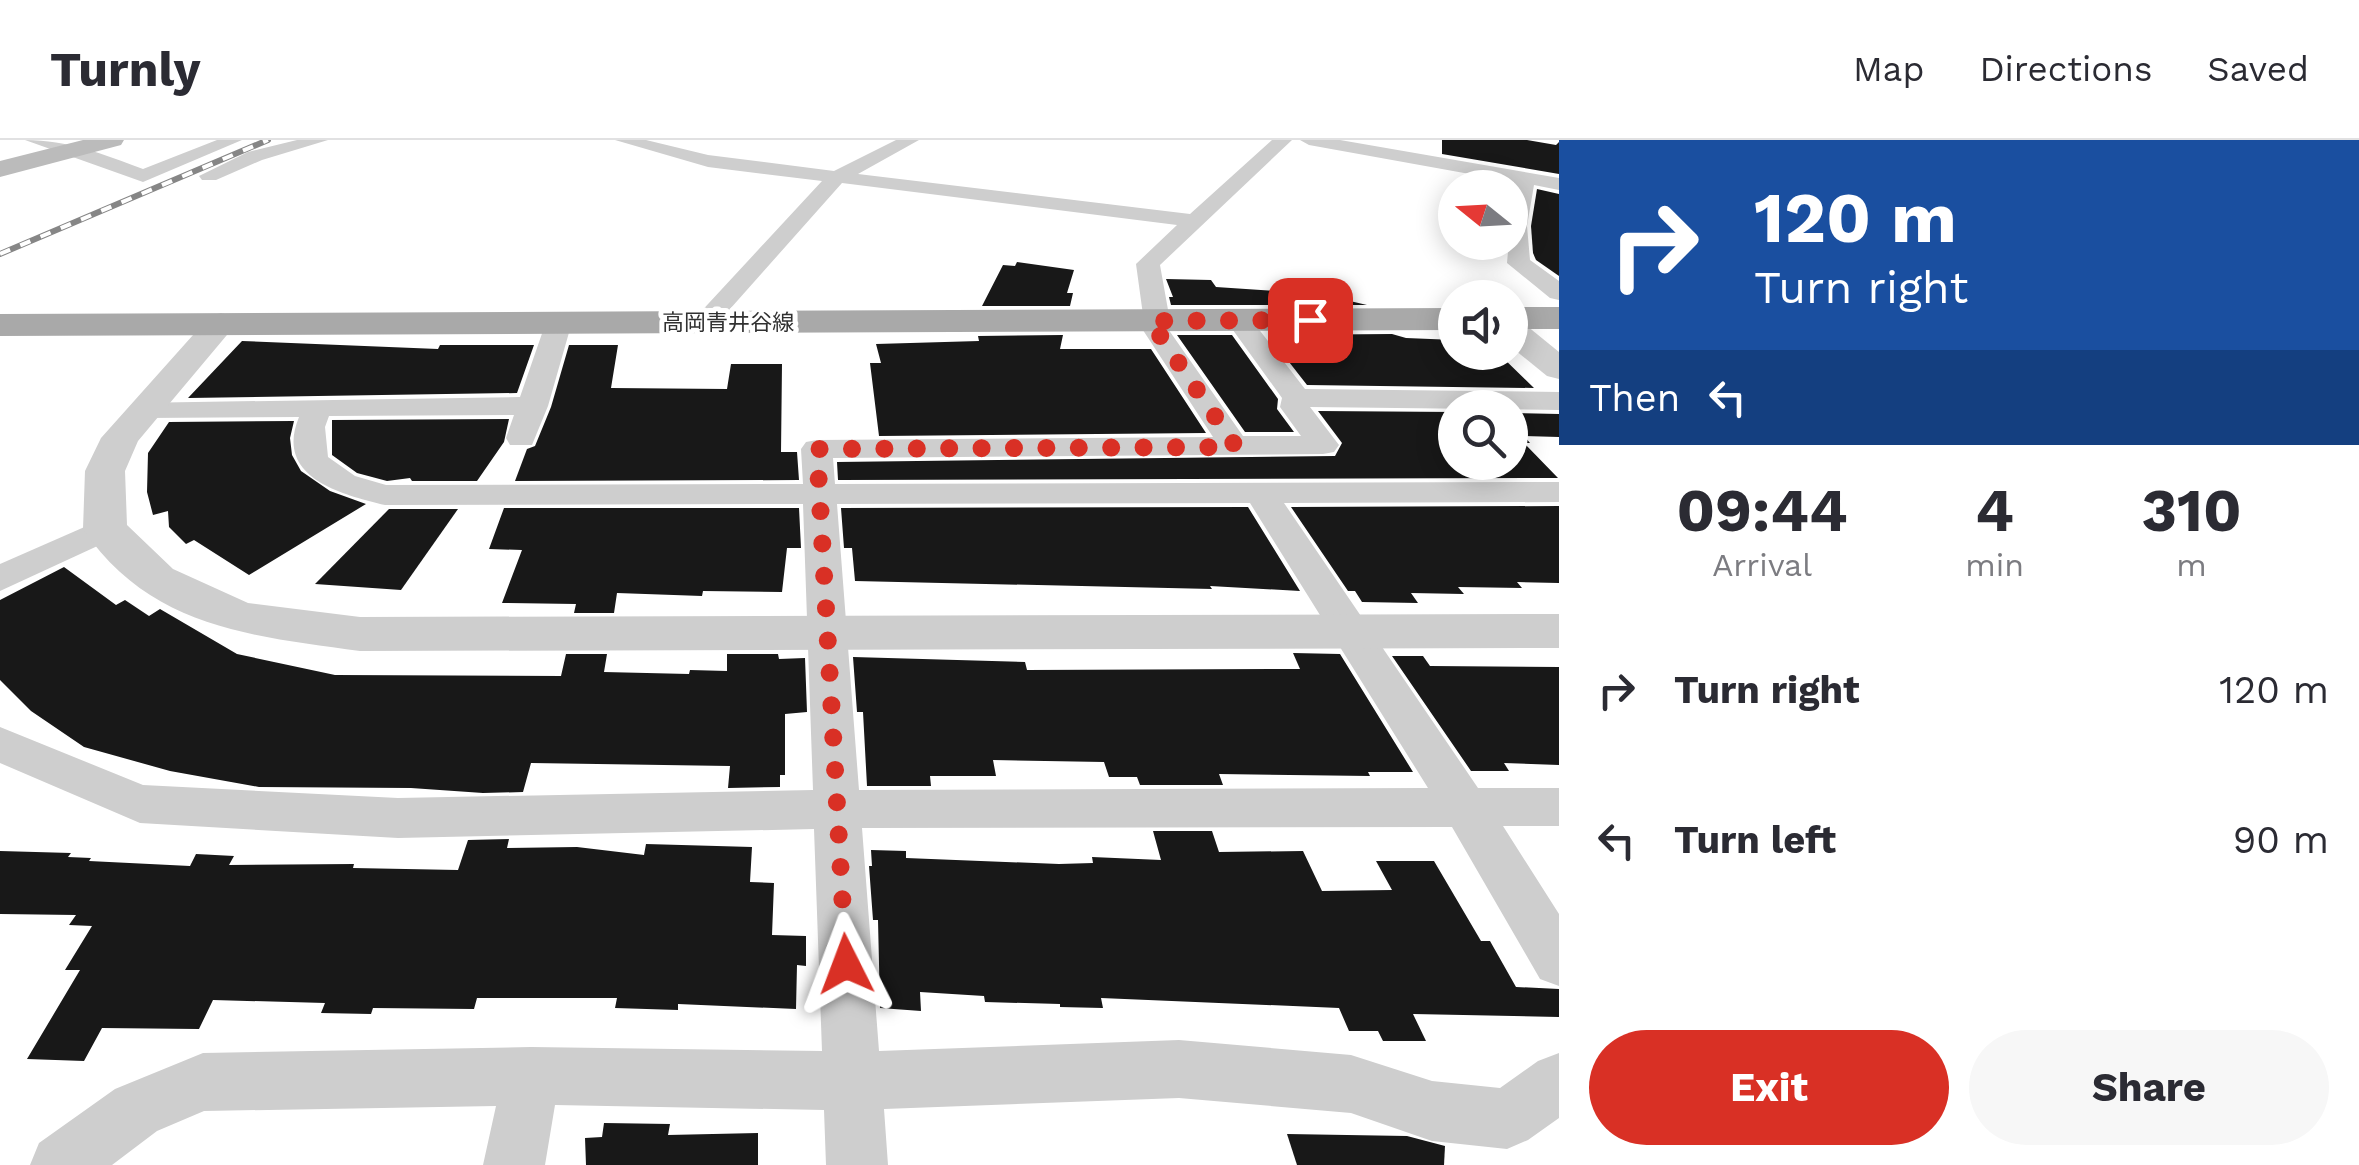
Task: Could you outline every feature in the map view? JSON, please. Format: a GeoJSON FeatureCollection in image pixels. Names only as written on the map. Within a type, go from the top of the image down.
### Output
{"type":"FeatureCollection","features":[{"type":"Feature","properties":{"kind":"main road"},"geometry":{"type":"LineString","coordinates":[[0,169],[112,140]]}},
{"type":"Feature","properties":{"kind":"main road"},"geometry":{"type":"LineString","coordinates":[[1528,318],[1559,318]]}},
{"type":"Feature","properties":{"kind":"main road","name":"高岡青井谷線"},"geometry":{"type":"LineString","coordinates":[[0,325],[1438,319]]}},
{"type":"Feature","properties":{"kind":"street"},"geometry":{"type":"LineString","coordinates":[[34,140],[143,176],[233,140]]}},
{"type":"Feature","properties":{"kind":"street"},"geometry":{"type":"LineString","coordinates":[[194,182],[255,156],[319,140]]}},
{"type":"Feature","properties":{"kind":"street"},"geometry":{"type":"LineString","coordinates":[[624,140],[708,161],[1193,221]]}},
{"type":"Feature","properties":{"kind":"street"},"geometry":{"type":"LineString","coordinates":[[704,322],[837,177],[910,140]]}},
{"type":"Feature","properties":{"kind":"street"},"geometry":{"type":"LineString","coordinates":[[1236,447],[1154,321],[1148,264],[1283,140]]}},
{"type":"Feature","properties":{"kind":"street"},"geometry":{"type":"LineString","coordinates":[[1310,140],[1480,170]]}},
{"type":"Feature","properties":{"kind":"street"},"geometry":{"type":"LineString","coordinates":[[1528,179],[1559,184]]}},
{"type":"Feature","properties":{"kind":"street"},"geometry":{"type":"LineString","coordinates":[[1520,260],[1559,292]]}},
{"type":"Feature","properties":{"kind":"street"},"geometry":{"type":"LineString","coordinates":[[858,1165],[818,496],[822,483],[817,449],[1323,445],[1296,407],[1297,398],[1238,320]]}},
{"type":"Feature","properties":{"kind":"street"},"geometry":{"type":"LineString","coordinates":[[520,438],[559,322]]}},
{"type":"Feature","properties":{"kind":"street"},"geometry":{"type":"LineString","coordinates":[[221,323],[120,438],[105,470],[105,529],[157,580],[240,618],[360,634],[1559,632]]}},
{"type":"Feature","properties":{"kind":"street"},"geometry":{"type":"LineString","coordinates":[[1528,344],[1559,369]]}},
{"type":"Feature","properties":{"kind":"street"},"geometry":{"type":"LineString","coordinates":[[1297,398],[1559,401]]}},
{"type":"Feature","properties":{"kind":"street"},"geometry":{"type":"LineString","coordinates":[[144,409],[533,406]]}},
{"type":"Feature","properties":{"kind":"street"},"geometry":{"type":"LineString","coordinates":[[317,409],[310,428],[312,461],[343,483],[385,495],[1559,492]]}},
{"type":"Feature","properties":{"kind":"street"},"geometry":{"type":"LineString","coordinates":[[1261,494],[1465,807],[1559,961]]}},
{"type":"Feature","properties":{"kind":"street"},"geometry":{"type":"LineString","coordinates":[[0,579],[105,529]]}},
{"type":"Feature","properties":{"kind":"street"},"geometry":{"type":"LineString","coordinates":[[0,744],[140,804],[398,818],[836,809],[1559,807]]}},
{"type":"Feature","properties":{"kind":"street"},"geometry":{"type":"LineString","coordinates":[[61,1165],[136,1110],[203,1082],[531,1076],[853,1081],[1179,1069],[1351,1084],[1432,1111],[1507,1119],[1559,1082]]}},
{"type":"Feature","properties":{"kind":"street"},"geometry":{"type":"LineString","coordinates":[[514,1165],[531,1076]]}},
{"type":"Feature","properties":{"kind":"building"},"geometry":{"type":"Polygon","coordinates":[[[1442,140],[1527,140],[1556,145],[1559,142],[1559,174],[1442,154],[1442,140]]]}},
{"type":"Feature","properties":{"kind":"building"},"geometry":{"type":"Polygon","coordinates":[[[1537,189],[1559,194],[1559,276],[1536,260],[1533,253],[1531,226],[1537,189]]]}},
{"type":"Feature","properties":{"kind":"building"},"geometry":{"type":"Polygon","coordinates":[[[1017,262],[1074,270],[1067,293],[1073,293],[1070,306],[982,306],[1003,265],[1015,266],[1017,262]]]}},
{"type":"Feature","properties":{"kind":"building"},"geometry":{"type":"Polygon","coordinates":[[[1166,279],[1211,280],[1216,287],[1305,293],[1308,297],[1367,305],[1171,305],[1169,297],[1173,297],[1166,279]]]}},
{"type":"Feature","properties":{"kind":"building"},"geometry":{"type":"Polygon","coordinates":[[[1392,334],[1438,339],[1438,370],[1516,370],[1534,388],[1307,385],[1268,335],[1392,334]]]}},
{"type":"Feature","properties":{"kind":"building"},"geometry":{"type":"Polygon","coordinates":[[[1063,335],[1060,349],[1151,349],[1206,433],[879,436],[870,363],[881,363],[876,344],[979,341],[978,336],[1063,335]]]}},
{"type":"Feature","properties":{"kind":"building"},"geometry":{"type":"Polygon","coordinates":[[[1177,335],[1232,335],[1278,399],[1277,409],[1294,432],[1245,432],[1177,335]]]}},
{"type":"Feature","properties":{"kind":"building"},"geometry":{"type":"Polygon","coordinates":[[[242,341],[438,349],[440,345],[534,345],[517,393],[188,398],[242,341]]]}},
{"type":"Feature","properties":{"kind":"building"},"geometry":{"type":"Polygon","coordinates":[[[569,345],[618,345],[611,388],[727,389],[731,364],[782,364],[781,452],[797,452],[799,480],[515,481],[527,449],[535,446],[551,407],[569,345]]]}},
{"type":"Feature","properties":{"kind":"building"},"geometry":{"type":"Polygon","coordinates":[[[1318,411],[1438,412],[1438,478],[838,480],[837,462],[1335,456],[1342,443],[1318,411]]]}},
{"type":"Feature","properties":{"kind":"building"},"geometry":{"type":"Polygon","coordinates":[[[1528,413],[1559,414],[1559,437],[1528,436],[1528,413]]]}},
{"type":"Feature","properties":{"kind":"building"},"geometry":{"type":"Polygon","coordinates":[[[509,419],[504,442],[477,481],[387,481],[357,473],[332,455],[332,420],[509,419]]]}},
{"type":"Feature","properties":{"kind":"building"},"geometry":{"type":"Polygon","coordinates":[[[294,421],[292,455],[301,471],[330,491],[366,504],[249,575],[194,540],[186,544],[169,527],[168,511],[153,515],[147,492],[148,453],[169,422],[294,421]]]}},
{"type":"Feature","properties":{"kind":"building"},"geometry":{"type":"Polygon","coordinates":[[[1528,447],[1558,478],[1528,478],[1528,447]]]}},
{"type":"Feature","properties":{"kind":"building"},"geometry":{"type":"Polygon","coordinates":[[[1559,506],[1559,583],[1517,582],[1522,588],[1458,587],[1464,594],[1411,593],[1418,603],[1362,602],[1355,591],[1348,591],[1291,507],[1559,506]]]}},
{"type":"Feature","properties":{"kind":"building"},"geometry":{"type":"Polygon","coordinates":[[[1248,507],[1300,591],[855,581],[852,548],[844,548],[841,508],[1248,507]]]}},
{"type":"Feature","properties":{"kind":"building"},"geometry":{"type":"Polygon","coordinates":[[[504,508],[799,508],[801,548],[787,548],[782,592],[703,591],[702,596],[617,593],[614,613],[574,613],[576,604],[502,603],[522,550],[489,549],[504,508]]]}},
{"type":"Feature","properties":{"kind":"building"},"geometry":{"type":"Polygon","coordinates":[[[389,509],[458,509],[401,590],[315,584],[389,509]]]}},
{"type":"Feature","properties":{"kind":"building"},"geometry":{"type":"Polygon","coordinates":[[[64,567],[116,605],[125,600],[149,616],[160,609],[237,654],[335,675],[561,676],[566,654],[607,654],[604,672],[689,674],[690,670],[727,671],[727,654],[778,654],[779,659],[805,658],[807,712],[785,714],[785,775],[780,775],[780,787],[728,788],[730,766],[531,763],[523,792],[483,793],[411,788],[259,787],[170,771],[84,747],[31,711],[0,680],[0,600],[64,567]]]}},
{"type":"Feature","properties":{"kind":"building"},"geometry":{"type":"Polygon","coordinates":[[[1293,653],[1340,654],[1413,772],[1368,772],[1370,776],[1219,774],[1223,785],[1140,785],[1137,777],[1109,777],[1104,762],[993,760],[996,776],[930,776],[931,786],[867,786],[863,712],[857,712],[853,657],[1025,662],[1027,670],[1300,669],[1293,653]]]}},
{"type":"Feature","properties":{"kind":"building"},"geometry":{"type":"Polygon","coordinates":[[[1392,656],[1423,656],[1430,666],[1559,667],[1559,765],[1504,763],[1509,771],[1471,771],[1392,656]]]}},
{"type":"Feature","properties":{"kind":"building"},"geometry":{"type":"Polygon","coordinates":[[[1153,831],[1212,831],[1219,852],[1303,851],[1322,891],[1392,890],[1376,861],[1434,861],[1481,941],[1490,941],[1516,987],[1559,989],[1559,1017],[1413,1014],[1426,1041],[1383,1041],[1378,1031],[1349,1031],[1339,1008],[1101,998],[1103,1008],[1060,1007],[985,1002],[984,996],[920,992],[921,1011],[880,1008],[878,920],[873,920],[871,850],[906,851],[906,858],[1059,864],[1093,863],[1092,857],[1161,860],[1153,831]]]}},
{"type":"Feature","properties":{"kind":"building"},"geometry":{"type":"Polygon","coordinates":[[[509,839],[507,848],[577,847],[644,855],[646,844],[752,847],[750,882],[774,883],[772,935],[806,936],[806,966],[797,965],[796,1009],[678,1004],[678,1010],[615,1008],[617,998],[477,998],[474,1009],[373,1008],[371,1014],[321,1013],[325,1003],[213,1000],[199,1029],[102,1028],[84,1061],[27,1059],[80,970],[65,970],[92,926],[69,925],[76,915],[0,914],[0,851],[71,853],[68,857],[91,858],[89,861],[190,866],[196,854],[234,856],[229,865],[354,864],[353,868],[458,870],[468,840],[509,839]]]}},
{"type":"Feature","properties":{"kind":"building"},"geometry":{"type":"Polygon","coordinates":[[[604,1123],[670,1124],[668,1135],[758,1133],[758,1165],[586,1165],[585,1138],[602,1137],[604,1123]]]}},
{"type":"Feature","properties":{"kind":"building"},"geometry":{"type":"Polygon","coordinates":[[[1287,1134],[1407,1136],[1445,1146],[1444,1165],[1297,1165],[1287,1134]]]}},
{"type":"Feature","properties":{"kind":"railway"},"geometry":{"type":"LineString","coordinates":[[0,254],[268,140]]}},
{"type":"Feature","properties":{"kind":"route"},"geometry":{"type":"LineString","coordinates":[[846,964],[818,496],[822,483],[817,449],[1236,447],[1150,321],[1310,320]]}}]}
